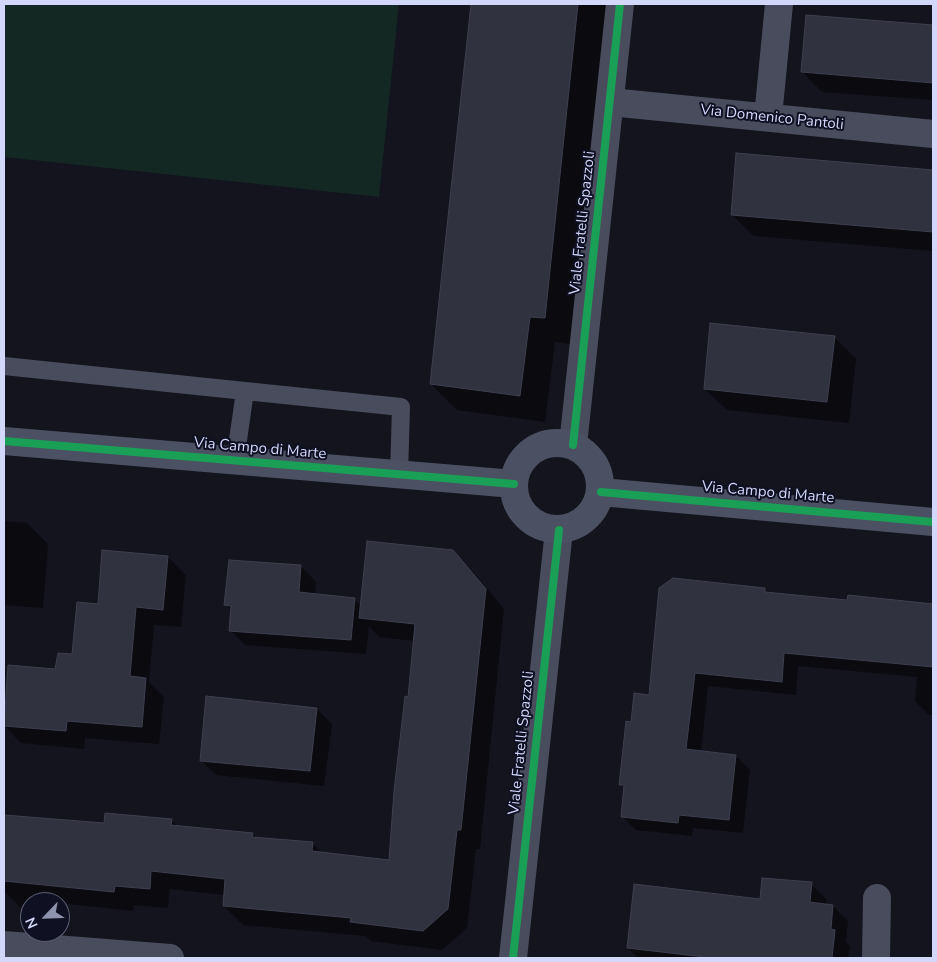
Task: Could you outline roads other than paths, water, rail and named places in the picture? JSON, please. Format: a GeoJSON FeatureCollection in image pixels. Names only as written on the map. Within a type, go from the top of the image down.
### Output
{"type":"FeatureCollection","features":[{"type":"Feature","properties":{"kind":"main road","name":"Via Campo di Marte"},"geometry":{"type":"LineString","coordinates":[[4,442],[514,484]]}},
{"type":"Feature","properties":{"kind":"main road"},"geometry":{"type":"LineString","coordinates":[[560,442],[573,445],[586,452],[595,463],[600,478],[600,492],[596,505],[588,517],[576,525],[559,530],[534,522],[523,512],[516,499],[514,484],[516,470],[533,449],[546,443],[560,442]]}},
{"type":"Feature","properties":{"kind":"main road","name":"Via Campo di Marte"},"geometry":{"type":"LineString","coordinates":[[600,492],[933,522]]}},
{"type":"Feature","properties":{"kind":"street","name":"Viale Fratelli Spazzoli"},"geometry":{"type":"LineString","coordinates":[[573,445],[620,4]]}},
{"type":"Feature","properties":{"kind":"street"},"geometry":{"type":"LineString","coordinates":[[768,118],[779,4]]}},
{"type":"Feature","properties":{"kind":"street","name":"Via Domenico Pantoli"},"geometry":{"type":"LineString","coordinates":[[610,102],[933,134]]}},
{"type":"Feature","properties":{"kind":"street","name":"Viale Fratelli Spazzoli"},"geometry":{"type":"LineString","coordinates":[[513,958],[559,530]]}},
{"type":"Feature","properties":{"kind":"street"},"geometry":{"type":"LineString","coordinates":[[876,958],[877,898]]}},
{"type":"Feature","properties":{"kind":"street"},"geometry":{"type":"LineString","coordinates":[[4,945],[170,958]]}},
{"type":"Feature","properties":{"kind":"lane"},"geometry":{"type":"LineString","coordinates":[[4,366],[400,407],[398,475]]}},
{"type":"Feature","properties":{"kind":"lane"},"geometry":{"type":"LineString","coordinates":[[235,461],[245,391]]}}]}
